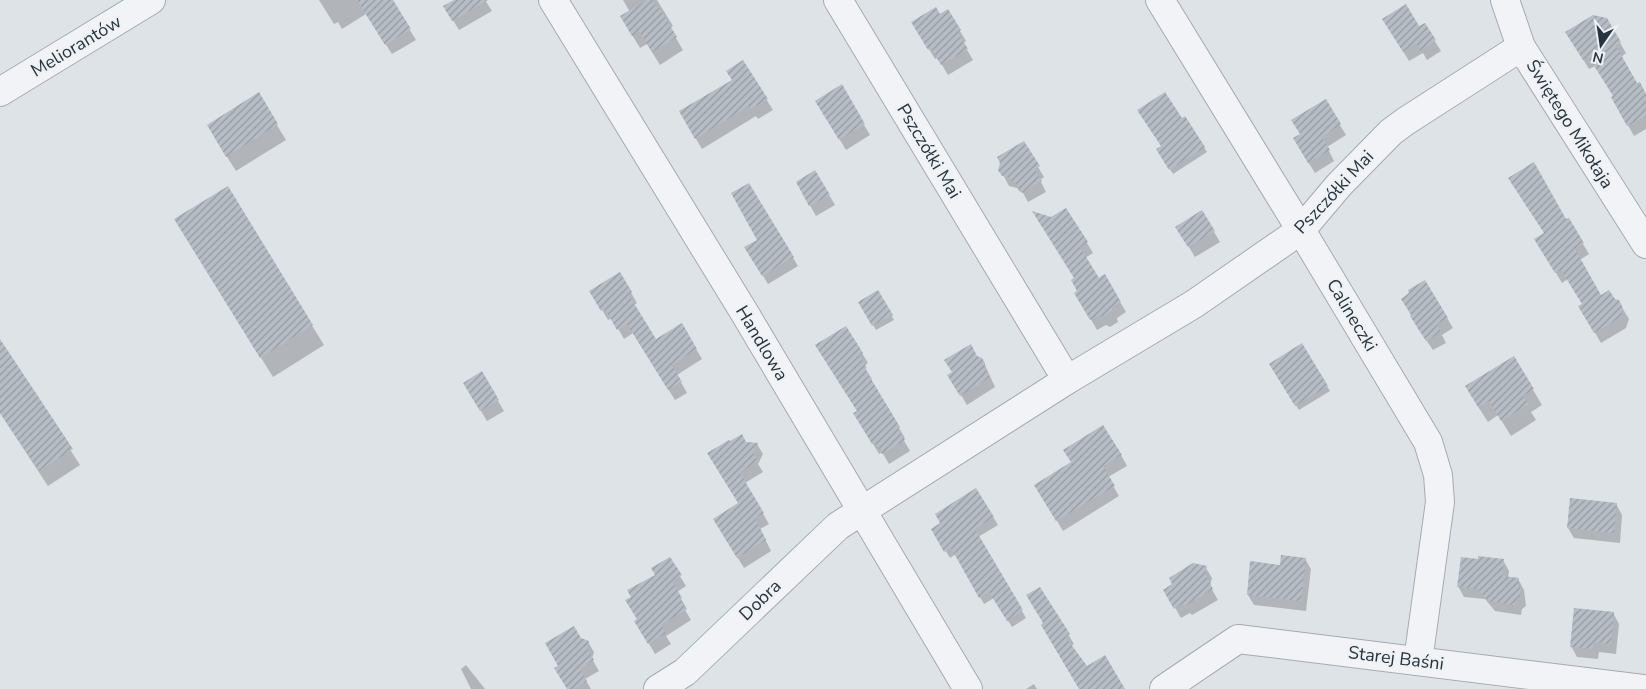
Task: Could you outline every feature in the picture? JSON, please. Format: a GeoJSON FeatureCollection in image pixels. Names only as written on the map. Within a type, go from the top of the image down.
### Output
{"type":"FeatureCollection","features":[{"type":"Feature","properties":{"kind":"street","name":"Meliorantów"},"geometry":{"type":"LineString","coordinates":[[0,92],[151,0]]}},
{"type":"Feature","properties":{"kind":"street","name":"Handlowa"},"geometry":{"type":"LineString","coordinates":[[553,0],[744,312],[968,689]]}},
{"type":"Feature","properties":{"kind":"street","name":"Pszczółki Mai"},"geometry":{"type":"LineString","coordinates":[[838,0],[1067,380]]}},
{"type":"Feature","properties":{"kind":"street","name":"Calineczki"},"geometry":{"type":"LineString","coordinates":[[1160,0],[1428,442],[1438,475],[1440,502],[1418,661]]}},
{"type":"Feature","properties":{"kind":"street","name":"Świętego Mikołaja"},"geometry":{"type":"LineString","coordinates":[[1505,0],[1521,48],[1646,244]]}},
{"type":"Feature","properties":{"kind":"street","name":"Pszczółki Mai"},"geometry":{"type":"LineString","coordinates":[[862,511],[1067,380],[1194,304],[1301,230],[1339,185],[1390,132],[1521,48]]}},
{"type":"Feature","properties":{"kind":"street","name":"Dobra"},"geometry":{"type":"LineString","coordinates":[[658,689],[684,672],[834,530],[862,511]]}},
{"type":"Feature","properties":{"kind":"street","name":"Starej Baśni"},"geometry":{"type":"LineString","coordinates":[[1164,689],[1238,639],[1643,689]]}},
{"type":"Feature","properties":{"kind":"building"},"geometry":{"type":"Polygon","coordinates":[[[357,0],[393,0],[411,29],[385,45],[357,0]]]}},
{"type":"Feature","properties":{"kind":"building"},"geometry":{"type":"Polygon","coordinates":[[[454,0],[488,0],[452,21],[443,6],[454,0]]]}},
{"type":"Feature","properties":{"kind":"building"},"geometry":{"type":"Polygon","coordinates":[[[647,0],[652,0],[658,6],[677,37],[652,52],[639,31],[632,36],[620,16],[647,0]]]}},
{"type":"Feature","properties":{"kind":"building"},"geometry":{"type":"Polygon","coordinates":[[[1406,4],[1419,26],[1425,23],[1436,40],[1420,51],[1416,43],[1403,52],[1382,19],[1406,4]]]}},
{"type":"Feature","properties":{"kind":"building"},"geometry":{"type":"Polygon","coordinates":[[[936,7],[940,14],[948,9],[961,30],[958,32],[968,49],[941,65],[931,48],[928,50],[911,22],[936,7]]]}},
{"type":"Feature","properties":{"kind":"building"},"geometry":{"type":"Polygon","coordinates":[[[1593,15],[1607,18],[1621,42],[1616,46],[1637,83],[1640,82],[1646,94],[1646,116],[1627,126],[1611,97],[1613,96],[1588,56],[1583,60],[1565,32],[1593,15]]]}},
{"type":"Feature","properties":{"kind":"building"},"geometry":{"type":"Polygon","coordinates":[[[743,60],[768,99],[751,109],[749,106],[695,139],[679,111],[732,80],[726,71],[743,60]]]}},
{"type":"Feature","properties":{"kind":"building"},"geometry":{"type":"Polygon","coordinates":[[[842,84],[865,124],[839,140],[815,101],[842,84]]]}},
{"type":"Feature","properties":{"kind":"building"},"geometry":{"type":"Polygon","coordinates":[[[259,92],[278,124],[226,157],[207,125],[259,92]]]}},
{"type":"Feature","properties":{"kind":"building"},"geometry":{"type":"Polygon","coordinates":[[[1165,92],[1182,118],[1185,116],[1205,147],[1169,170],[1156,149],[1161,146],[1137,110],[1165,92]]]}},
{"type":"Feature","properties":{"kind":"building"},"geometry":{"type":"Polygon","coordinates":[[[1326,99],[1341,124],[1322,137],[1330,150],[1308,163],[1293,138],[1300,134],[1291,120],[1326,99]]]}},
{"type":"Feature","properties":{"kind":"building"},"geometry":{"type":"Polygon","coordinates":[[[1024,141],[1040,166],[1035,170],[1042,181],[1022,193],[1015,182],[1013,183],[1009,177],[1002,176],[998,170],[1000,163],[997,157],[1024,141]]]}},
{"type":"Feature","properties":{"kind":"building"},"geometry":{"type":"Polygon","coordinates":[[[1534,162],[1566,219],[1569,218],[1584,243],[1575,249],[1601,295],[1609,290],[1615,299],[1619,300],[1623,308],[1621,317],[1594,333],[1578,306],[1582,304],[1561,270],[1555,273],[1534,239],[1544,233],[1508,178],[1534,162]]]}},
{"type":"Feature","properties":{"kind":"building"},"geometry":{"type":"Polygon","coordinates":[[[815,170],[830,195],[809,206],[796,182],[815,170]]]}},
{"type":"Feature","properties":{"kind":"building"},"geometry":{"type":"Polygon","coordinates":[[[749,183],[794,257],[762,276],[744,247],[757,240],[731,193],[749,183]]]}},
{"type":"Feature","properties":{"kind":"building"},"geometry":{"type":"Polygon","coordinates":[[[228,186],[313,325],[260,358],[174,219],[228,186]]]}},
{"type":"Feature","properties":{"kind":"building"},"geometry":{"type":"Polygon","coordinates":[[[1066,208],[1088,242],[1080,247],[1099,278],[1105,274],[1121,302],[1112,307],[1112,311],[1103,317],[1099,315],[1090,320],[1074,293],[1077,291],[1071,280],[1074,278],[1032,211],[1051,217],[1066,208]]]}},
{"type":"Feature","properties":{"kind":"building"},"geometry":{"type":"Polygon","coordinates":[[[1202,210],[1215,231],[1188,247],[1175,227],[1202,210]]]}},
{"type":"Feature","properties":{"kind":"building"},"geometry":{"type":"Polygon","coordinates":[[[620,272],[632,292],[629,295],[656,339],[682,323],[697,349],[672,365],[682,382],[668,390],[627,324],[617,330],[605,309],[601,311],[589,291],[620,272]]]}},
{"type":"Feature","properties":{"kind":"building"},"geometry":{"type":"Polygon","coordinates":[[[1425,280],[1448,318],[1437,324],[1441,332],[1426,341],[1401,299],[1409,293],[1408,290],[1425,280]]]}},
{"type":"Feature","properties":{"kind":"building"},"geometry":{"type":"Polygon","coordinates":[[[878,290],[893,315],[872,326],[858,302],[878,290]]]}},
{"type":"Feature","properties":{"kind":"building"},"geometry":{"type":"Polygon","coordinates":[[[846,326],[863,353],[859,355],[867,368],[865,369],[900,427],[898,429],[905,440],[882,454],[875,443],[872,444],[853,413],[857,411],[815,345],[846,326]]]}},
{"type":"Feature","properties":{"kind":"building"},"geometry":{"type":"Polygon","coordinates":[[[0,339],[73,449],[39,471],[0,413],[0,339]]]}},
{"type":"Feature","properties":{"kind":"building"},"geometry":{"type":"Polygon","coordinates":[[[1302,343],[1328,386],[1295,406],[1269,364],[1302,343]]]}},
{"type":"Feature","properties":{"kind":"building"},"geometry":{"type":"Polygon","coordinates":[[[971,344],[977,356],[982,358],[985,363],[985,368],[990,377],[960,396],[947,375],[952,372],[944,360],[971,344]]]}},
{"type":"Feature","properties":{"kind":"building"},"geometry":{"type":"Polygon","coordinates":[[[1514,356],[1534,389],[1523,396],[1529,404],[1501,421],[1489,401],[1478,407],[1465,386],[1514,356]]]}},
{"type":"Feature","properties":{"kind":"building"},"geometry":{"type":"Polygon","coordinates":[[[482,371],[499,400],[480,411],[463,383],[482,371]]]}},
{"type":"Feature","properties":{"kind":"building"},"geometry":{"type":"Polygon","coordinates":[[[1103,425],[1122,455],[1103,466],[1115,486],[1056,521],[1034,485],[1071,462],[1063,450],[1103,425]]]}},
{"type":"Feature","properties":{"kind":"building"},"geometry":{"type":"Polygon","coordinates":[[[742,434],[746,442],[758,443],[753,453],[758,461],[740,473],[764,513],[755,518],[766,540],[737,558],[713,519],[738,503],[707,453],[742,434]]]}},
{"type":"Feature","properties":{"kind":"building"},"geometry":{"type":"Polygon","coordinates":[[[976,488],[994,517],[975,529],[1023,610],[1007,621],[989,592],[979,598],[951,548],[944,552],[931,529],[940,523],[935,514],[976,488]]]}},
{"type":"Feature","properties":{"kind":"building"},"geometry":{"type":"Polygon","coordinates":[[[1570,498],[1617,503],[1614,533],[1567,528],[1570,498]]]}},
{"type":"Feature","properties":{"kind":"building"},"geometry":{"type":"Polygon","coordinates":[[[1281,555],[1306,558],[1301,601],[1247,595],[1250,561],[1280,565],[1281,555]]]}},
{"type":"Feature","properties":{"kind":"building"},"geometry":{"type":"Polygon","coordinates":[[[1478,556],[1504,559],[1502,576],[1519,578],[1520,596],[1516,599],[1515,605],[1488,601],[1478,589],[1457,587],[1461,557],[1478,559],[1478,556]]]}},
{"type":"Feature","properties":{"kind":"building"},"geometry":{"type":"Polygon","coordinates":[[[670,557],[682,575],[672,581],[682,598],[680,599],[686,610],[661,625],[666,633],[648,644],[634,621],[637,619],[625,600],[631,597],[627,590],[655,575],[651,568],[670,557]]]}},
{"type":"Feature","properties":{"kind":"building"},"geometry":{"type":"Polygon","coordinates":[[[1193,563],[1207,566],[1205,574],[1213,589],[1185,606],[1183,603],[1174,609],[1163,590],[1172,584],[1169,578],[1193,563]]]}},
{"type":"Feature","properties":{"kind":"building"},"geometry":{"type":"Polygon","coordinates":[[[1040,587],[1070,634],[1065,636],[1087,666],[1105,655],[1125,689],[1079,689],[1041,625],[1043,623],[1026,595],[1040,587]]]}},
{"type":"Feature","properties":{"kind":"building"},"geometry":{"type":"Polygon","coordinates":[[[1574,608],[1614,612],[1611,644],[1593,642],[1593,649],[1570,647],[1574,608]]]}},
{"type":"Feature","properties":{"kind":"building"},"geometry":{"type":"Polygon","coordinates":[[[574,626],[581,638],[589,641],[587,648],[594,660],[580,669],[587,681],[574,689],[567,689],[554,668],[558,666],[545,643],[574,626]]]}}]}
